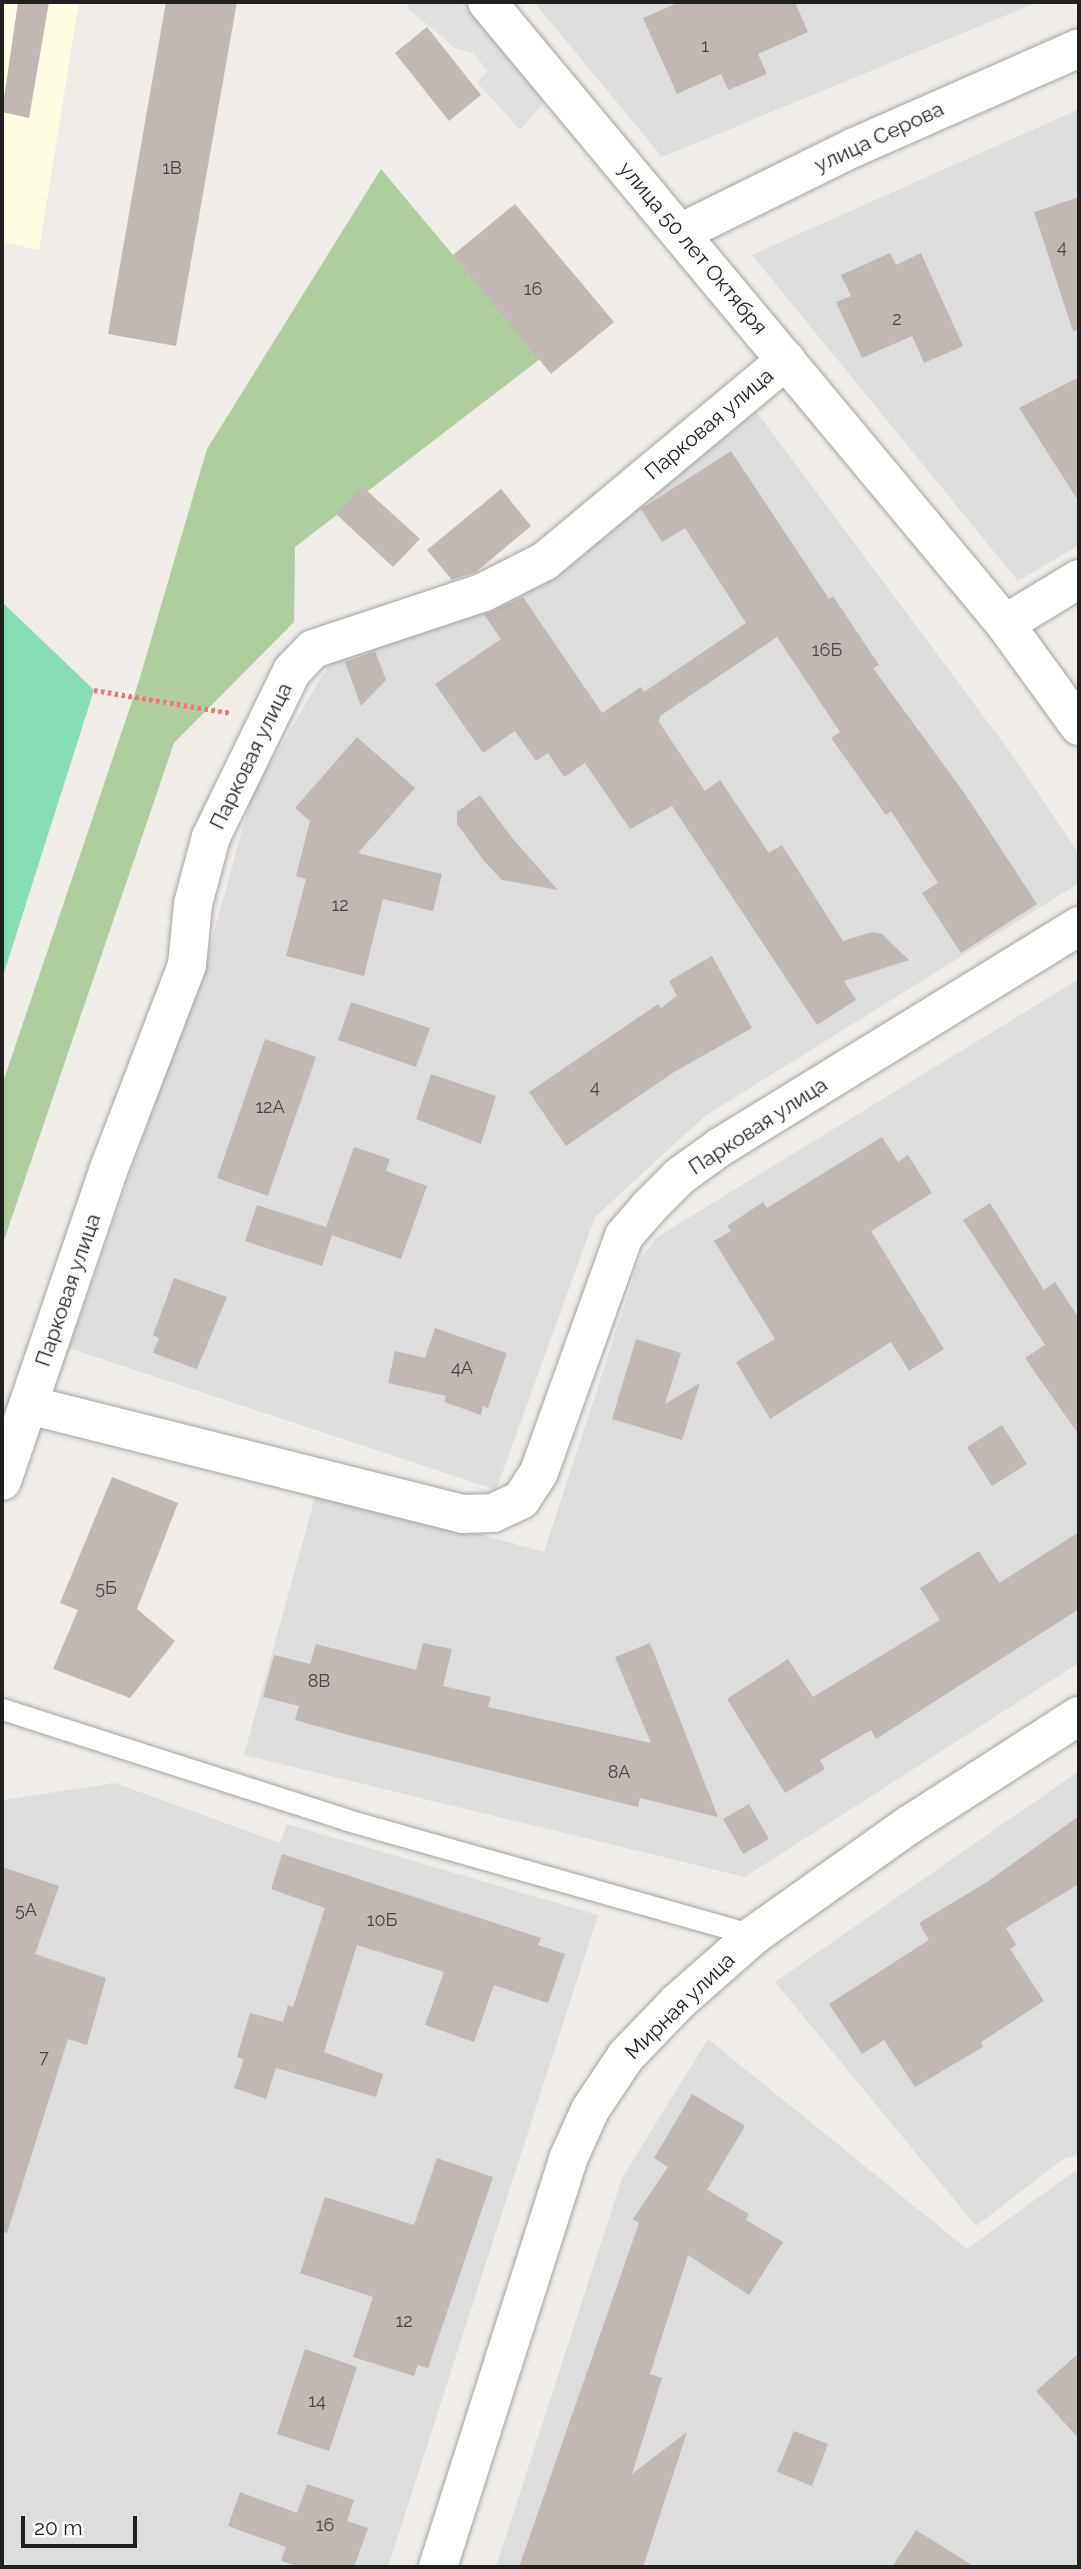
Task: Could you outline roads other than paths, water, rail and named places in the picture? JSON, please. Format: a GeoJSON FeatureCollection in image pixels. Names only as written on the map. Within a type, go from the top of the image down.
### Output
{"type":"FeatureCollection","features":[{"type":"Feature","properties":{"kind":"street","name":"улица 50 лет Октября"},"geometry":{"type":"LineString","coordinates":[[487,2],[682,232],[1005,624],[1079,726]]}},
{"type":"Feature","properties":{"kind":"street","name":"улица Серова"},"geometry":{"type":"LineString","coordinates":[[682,232],[855,146],[1079,48]]}},
{"type":"Feature","properties":{"kind":"street","name":"Парковая улица"},"geometry":{"type":"LineString","coordinates":[[2,1481],[108,1171],[187,965],[193,904],[211,836],[292,671],[313,649],[484,592],[545,561],[786,360]]}},
{"type":"Feature","properties":{"kind":"street"},"geometry":{"type":"LineString","coordinates":[[1005,624],[1079,579]]}},
{"type":"Feature","properties":{"kind":"street","name":"Парковая улица"},"geometry":{"type":"LineString","coordinates":[[29,1405],[463,1514],[493,1513],[521,1500],[539,1472],[624,1236],[648,1208],[680,1176],[720,1147],[1079,926]]}},
{"type":"Feature","properties":{"kind":"street","name":"Мирная улица"},"geometry":{"type":"LineString","coordinates":[[438,2567],[565,2171],[590,2110],[626,2056],[678,2002],[754,1935],[909,1825],[1079,1716]]}},
{"type":"Feature","properties":{"kind":"lane"},"geometry":{"type":"LineString","coordinates":[[2,1709],[347,1820],[754,1935]]}}]}
